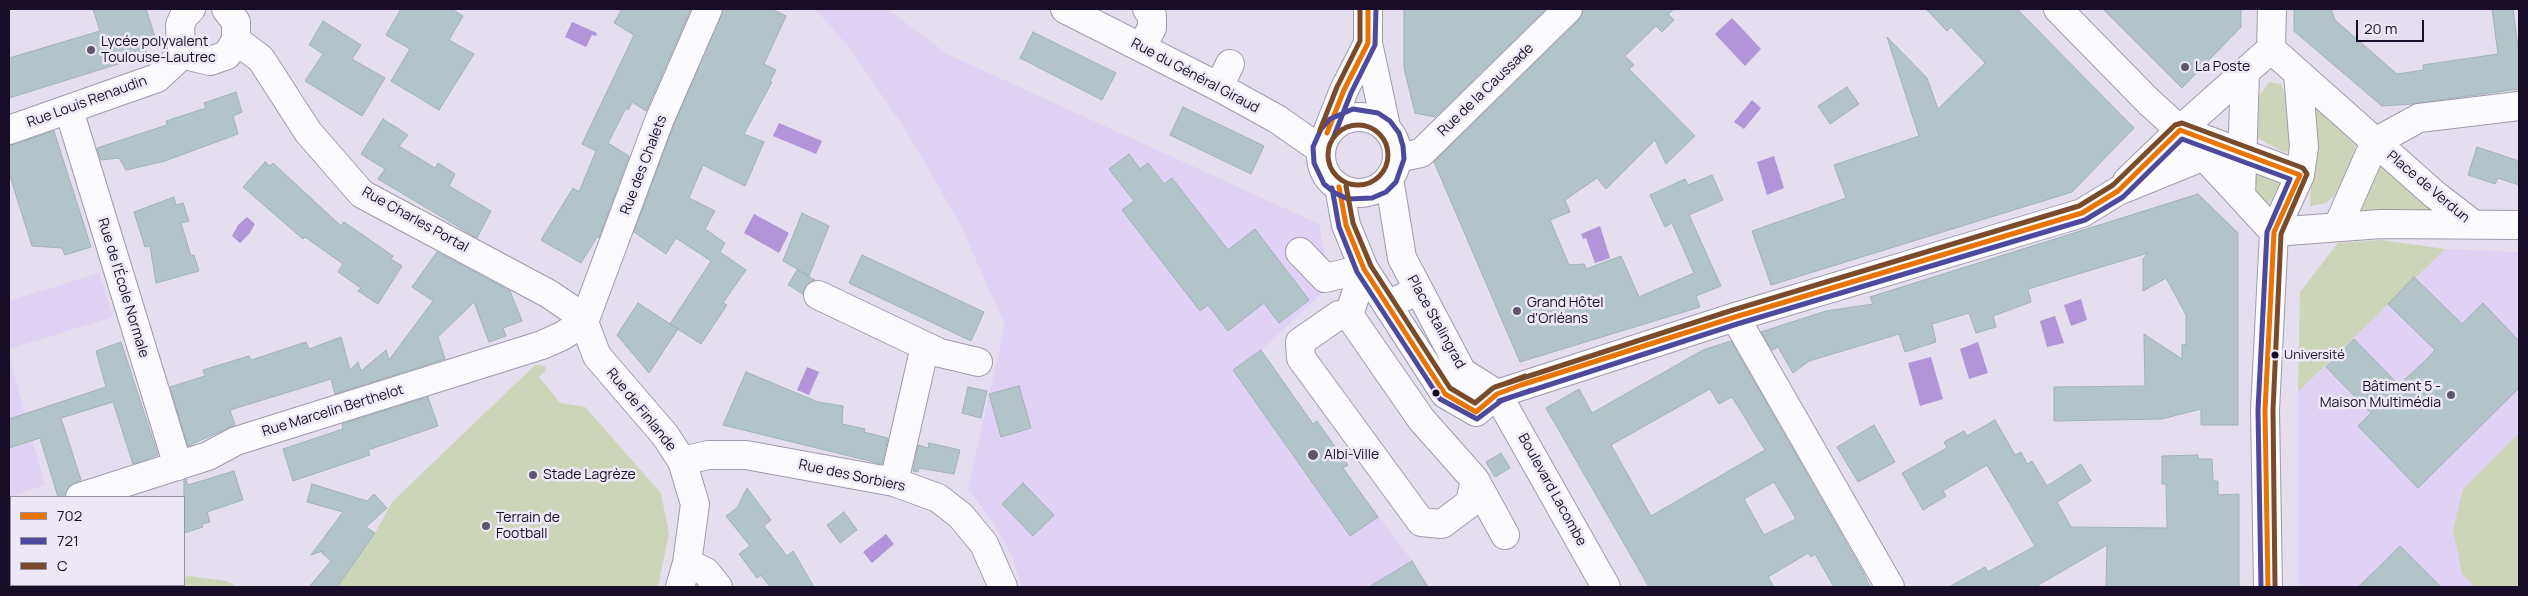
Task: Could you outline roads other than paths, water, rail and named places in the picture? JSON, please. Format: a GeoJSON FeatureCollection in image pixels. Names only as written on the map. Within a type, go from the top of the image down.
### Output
{"type":"FeatureCollection","features":[{"type":"Feature","properties":{"kind":"street"},"geometry":{"type":"LineString","coordinates":[[191,9],[184,16],[180,25],[182,43],[186,51],[202,60],[219,59],[233,48],[236,40],[236,22],[226,9]]}},
{"type":"Feature","properties":{"kind":"street","name":"Rue des Chalets"},"geometry":{"type":"LineString","coordinates":[[584,322],[659,121],[708,9]]}},
{"type":"Feature","properties":{"kind":"street","name":"Rue du Général Giraud"},"geometry":{"type":"LineString","coordinates":[[1065,9],[1142,47],[1225,75],[1277,119],[1324,141]]}},
{"type":"Feature","properties":{"kind":"street"},"geometry":{"type":"LineString","coordinates":[[1142,47],[1152,28],[1152,16],[1147,9]]}},
{"type":"Feature","properties":{"kind":"street"},"geometry":{"type":"LineString","coordinates":[[1368,9],[1368,43],[1386,127],[1396,147],[1393,168],[1371,191],[1360,193],[1339,188],[1330,180],[1320,161],[1324,141],[1344,90],[1368,43]]}},
{"type":"Feature","properties":{"kind":"street","name":"Rue de la Caussade"},"geometry":{"type":"LineString","coordinates":[[1393,168],[1421,153],[1568,9]]}},
{"type":"Feature","properties":{"kind":"street"},"geometry":{"type":"LineString","coordinates":[[2058,9],[2149,102],[2180,130],[2274,232]]}},
{"type":"Feature","properties":{"kind":"street"},"geometry":{"type":"LineString","coordinates":[[2118,191],[2180,130],[2271,49],[2272,9]]}},
{"type":"Feature","properties":{"kind":"street","name":"Rue Charles Portal"},"geometry":{"type":"LineString","coordinates":[[236,40],[261,60],[308,132],[362,194],[549,294],[574,311],[584,322]]}},
{"type":"Feature","properties":{"kind":"street","name":"Place de Verdun"},"geometry":{"type":"LineString","coordinates":[[2271,49],[2434,194],[2473,224]]}},
{"type":"Feature","properties":{"kind":"street","name":"Rue Louis Renaudin"},"geometry":{"type":"LineString","coordinates":[[9,130],[157,78],[186,51]]}},
{"type":"Feature","properties":{"kind":"street"},"geometry":{"type":"LineString","coordinates":[[2241,196],[2245,72]]}},
{"type":"Feature","properties":{"kind":"street"},"geometry":{"type":"LineString","coordinates":[[2268,587],[2265,410],[2274,232],[2300,175],[2304,146],[2298,73]]}},
{"type":"Feature","properties":{"kind":"street"},"geometry":{"type":"LineString","coordinates":[[2375,142],[2419,118],[2519,106]]}},
{"type":"Feature","properties":{"kind":"street","name":"Rue de l'École Normale"},"geometry":{"type":"LineString","coordinates":[[69,110],[178,466]]}},
{"type":"Feature","properties":{"kind":"street"},"geometry":{"type":"LineString","coordinates":[[1324,141],[1334,125],[1354,116],[1366,117],[1386,127]]}},
{"type":"Feature","properties":{"kind":"street"},"geometry":{"type":"LineString","coordinates":[[2180,130],[2300,175]]}},
{"type":"Feature","properties":{"kind":"street","name":"Place de Verdun"},"geometry":{"type":"LineString","coordinates":[[2338,226],[2375,142]]}},
{"type":"Feature","properties":{"kind":"street"},"geometry":{"type":"LineString","coordinates":[[1496,394],[1735,317],[2082,213],[2118,191],[2204,156]]}},
{"type":"Feature","properties":{"kind":"street","name":"Place Stalingrad"},"geometry":{"type":"LineString","coordinates":[[1339,188],[1346,225],[1364,269],[1445,394],[1476,412],[1496,394],[1462,372],[1402,258],[1393,168]]}},
{"type":"Feature","properties":{"kind":"street"},"geometry":{"type":"LineString","coordinates":[[2473,224],[2519,225]]}},
{"type":"Feature","properties":{"kind":"street","name":"Place de Verdun"},"geometry":{"type":"LineString","coordinates":[[2274,232],[2338,226],[2473,224]]}},
{"type":"Feature","properties":{"kind":"street"},"geometry":{"type":"LineString","coordinates":[[1300,252],[1325,278],[1364,269]]}},
{"type":"Feature","properties":{"kind":"street"},"geometry":{"type":"LineString","coordinates":[[1349,315],[1364,269]]}},
{"type":"Feature","properties":{"kind":"street"},"geometry":{"type":"LineString","coordinates":[[1388,306],[1418,290]]}},
{"type":"Feature","properties":{"kind":"street"},"geometry":{"type":"LineString","coordinates":[[818,295],[925,346],[978,362]]}},
{"type":"Feature","properties":{"kind":"street"},"geometry":{"type":"LineString","coordinates":[[1349,315],[1339,315],[1300,342],[1301,358],[1421,522],[1442,524],[1470,503],[1475,480]]}},
{"type":"Feature","properties":{"kind":"street"},"geometry":{"type":"LineString","coordinates":[[1349,315],[1421,419],[1475,480],[1505,536]]}},
{"type":"Feature","properties":{"kind":"street"},"geometry":{"type":"LineString","coordinates":[[1735,317],[1890,587]]}},
{"type":"Feature","properties":{"kind":"street","name":"Rue de Finlande"},"geometry":{"type":"LineString","coordinates":[[584,322],[597,356],[665,435],[682,461],[696,504],[684,575]]}},
{"type":"Feature","properties":{"kind":"street","name":"Rue Marcelin Berthelot"},"geometry":{"type":"LineString","coordinates":[[83,496],[208,456],[236,441],[542,345],[562,336],[584,322]]}},
{"type":"Feature","properties":{"kind":"street"},"geometry":{"type":"LineString","coordinates":[[894,482],[925,346]]}},
{"type":"Feature","properties":{"kind":"street","name":"Boulevard Lacombe"},"geometry":{"type":"LineString","coordinates":[[1496,394],[1606,587]]}},
{"type":"Feature","properties":{"kind":"street","name":"Rue des Sorbiers"},"geometry":{"type":"LineString","coordinates":[[682,461],[708,455],[746,455],[894,482],[938,498],[961,516],[984,544],[1003,587]]}},
{"type":"Feature","properties":{"kind":"street"},"geometry":{"type":"LineString","coordinates":[[684,575],[706,572],[718,587]]}},
{"type":"Feature","properties":{"kind":"place","name":"Lycée polyvalent Toulouse-Lautrec"},"geometry":{"type":"Point","coordinates":[91,50]}},
{"type":"Feature","properties":{"kind":"place","name":"La Poste"},"geometry":{"type":"Point","coordinates":[2185,67]}},
{"type":"Feature","properties":{"kind":"place","name":"Grand Hôtel d'Orléans"},"geometry":{"type":"Point","coordinates":[1517,311]}},
{"type":"Feature","properties":{"kind":"place","name":"Université"},"geometry":{"type":"Point","coordinates":[2275,355]}},
{"type":"Feature","properties":{"kind":"place","name":"Bâtiment 5 - Maison Multimédia"},"geometry":{"type":"Point","coordinates":[2451,395]}},
{"type":"Feature","properties":{"kind":"place","name":"Albi-Ville"},"geometry":{"type":"Point","coordinates":[1313,455]}},
{"type":"Feature","properties":{"kind":"place","name":"Stade Lagrèze"},"geometry":{"type":"Point","coordinates":[533,475]}},
{"type":"Feature","properties":{"kind":"place","name":"Terrain de Football"},"geometry":{"type":"Point","coordinates":[486,526]}}]}
